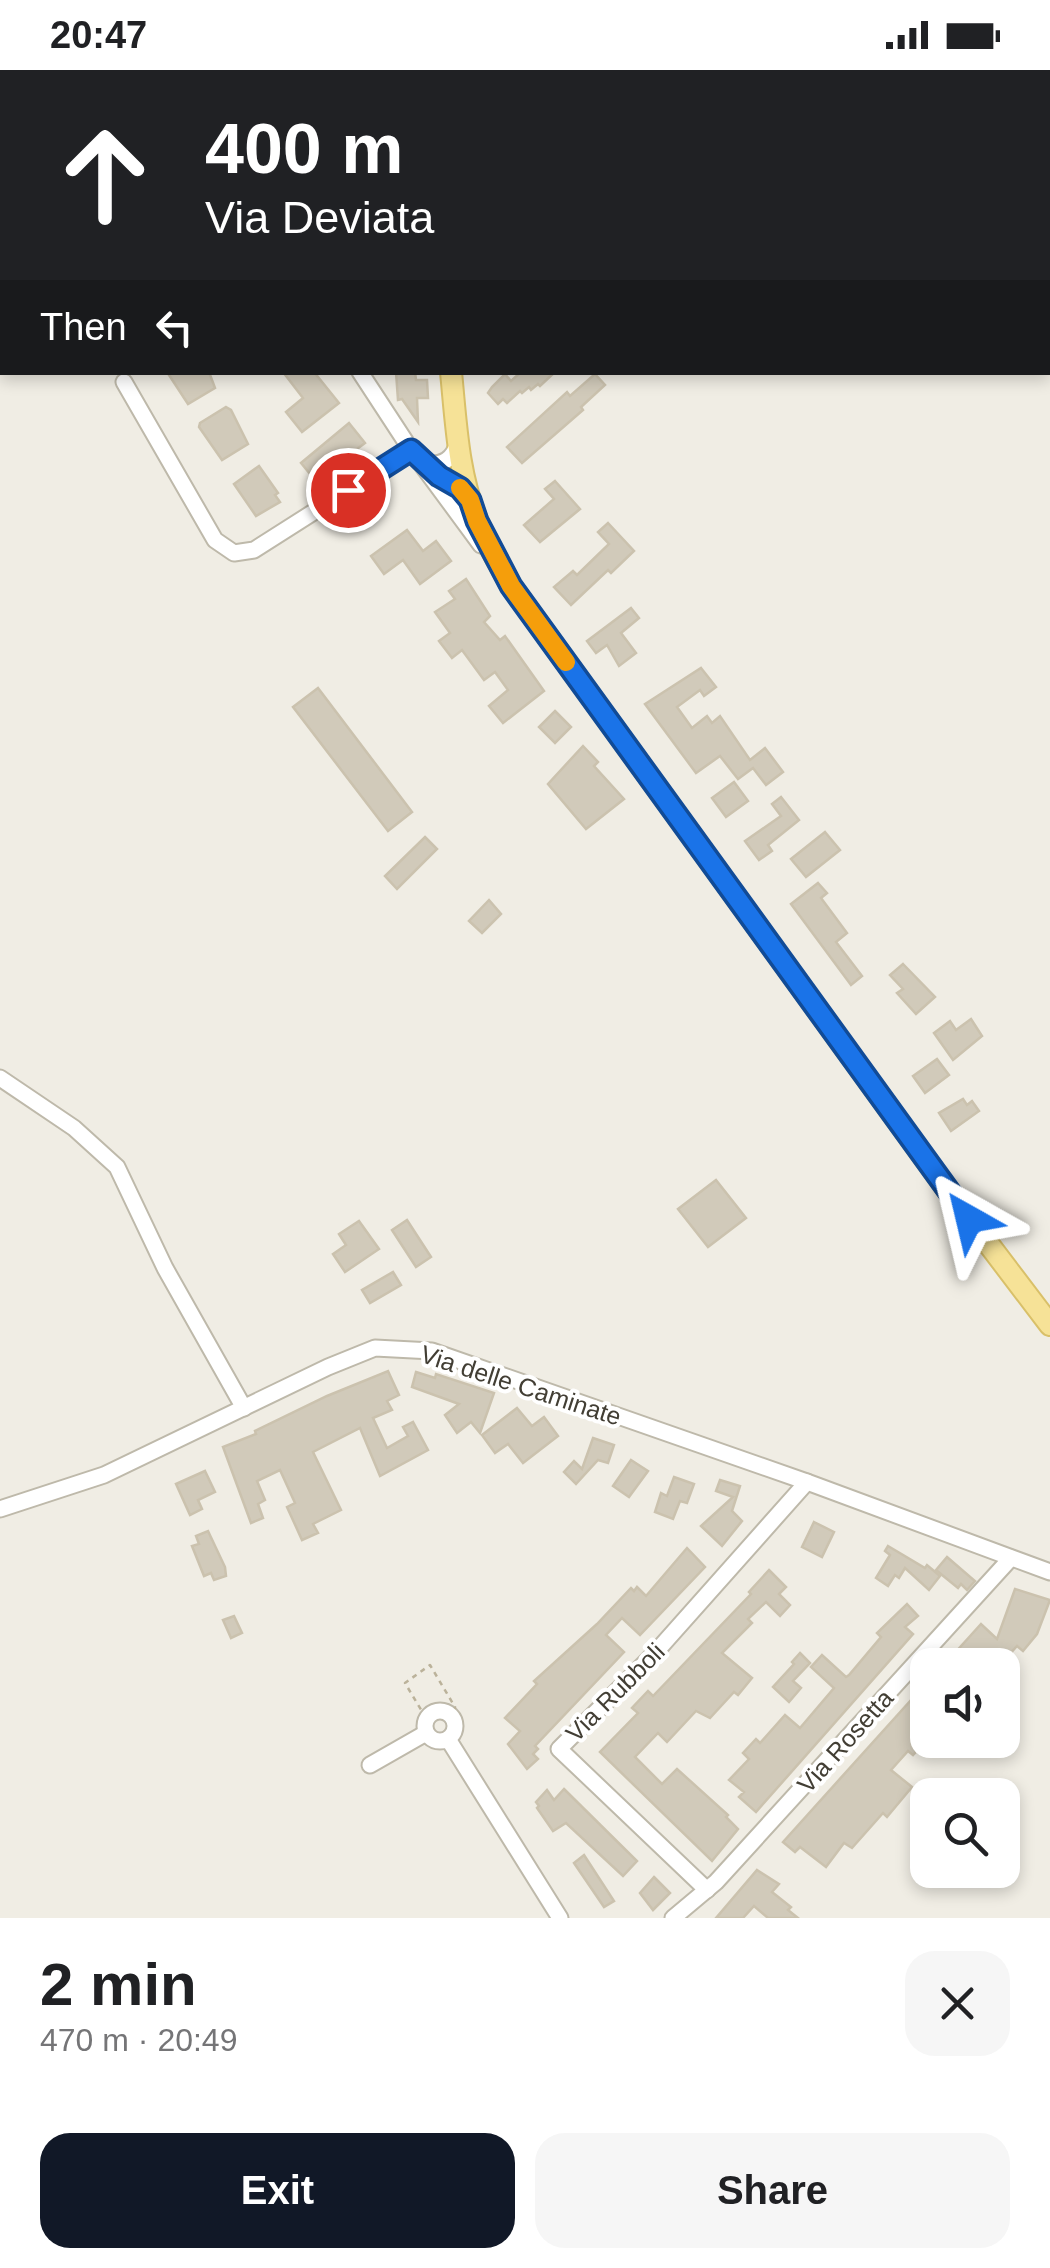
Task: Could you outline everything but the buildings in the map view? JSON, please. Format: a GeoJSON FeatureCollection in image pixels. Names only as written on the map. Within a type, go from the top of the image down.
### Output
{"type":"FeatureCollection","features":[{"type":"Feature","properties":{"kind":"main road"},"geometry":{"type":"LineString","coordinates":[[451,375],[458,443],[470,500],[511,586],[1050,1326]]}},
{"type":"Feature","properties":{"kind":"street"},"geometry":{"type":"LineString","coordinates":[[362,375],[511,586]]}},
{"type":"Feature","properties":{"kind":"street"},"geometry":{"type":"LineString","coordinates":[[124,382],[215,540],[234,553],[254,550],[418,457],[444,462],[454,455],[458,443]]}},
{"type":"Feature","properties":{"kind":"street"},"geometry":{"type":"LineString","coordinates":[[418,457],[470,500],[462,506],[448,500]]}},
{"type":"Feature","properties":{"kind":"street"},"geometry":{"type":"LineString","coordinates":[[0,1078],[74,1128],[117,1167],[166,1268],[244,1408]]}},
{"type":"Feature","properties":{"kind":"street","name":"Via delle Caminate"},"geometry":{"type":"LineString","coordinates":[[0,1509],[104,1475],[375,1348],[432,1351],[1050,1572]]}},
{"type":"Feature","properties":{"kind":"street","name":"Via Rubboli"},"geometry":{"type":"LineString","coordinates":[[708,1890],[559,1748],[655,1653],[807,1482]]}},
{"type":"Feature","properties":{"kind":"street","name":"Via Rosetta"},"geometry":{"type":"LineString","coordinates":[[673,1918],[708,1890],[1011,1558]]}},
{"type":"Feature","properties":{"kind":"street"},"geometry":{"type":"LineString","coordinates":[[370,1765],[426,1726],[431,1714],[441,1711],[454,1719],[455,1730],[448,1739],[435,1741],[426,1726]]}},
{"type":"Feature","properties":{"kind":"street"},"geometry":{"type":"LineString","coordinates":[[448,1739],[560,1918]]}},
{"type":"Feature","properties":{"kind":"path"},"geometry":{"type":"LineString","coordinates":[[426,1726],[404,1683],[430,1665],[455,1707],[454,1719]]}},
{"type":"Feature","properties":{"kind":"slow traffic"},"geometry":{"type":"LineString","coordinates":[[460,488],[470,500],[511,586],[566,662]]}},
{"type":"Feature","properties":{"kind":"route"},"geometry":{"type":"LineString","coordinates":[[348,490],[411,450],[439,476],[460,488],[470,500],[511,586],[969,1219]]}}]}
